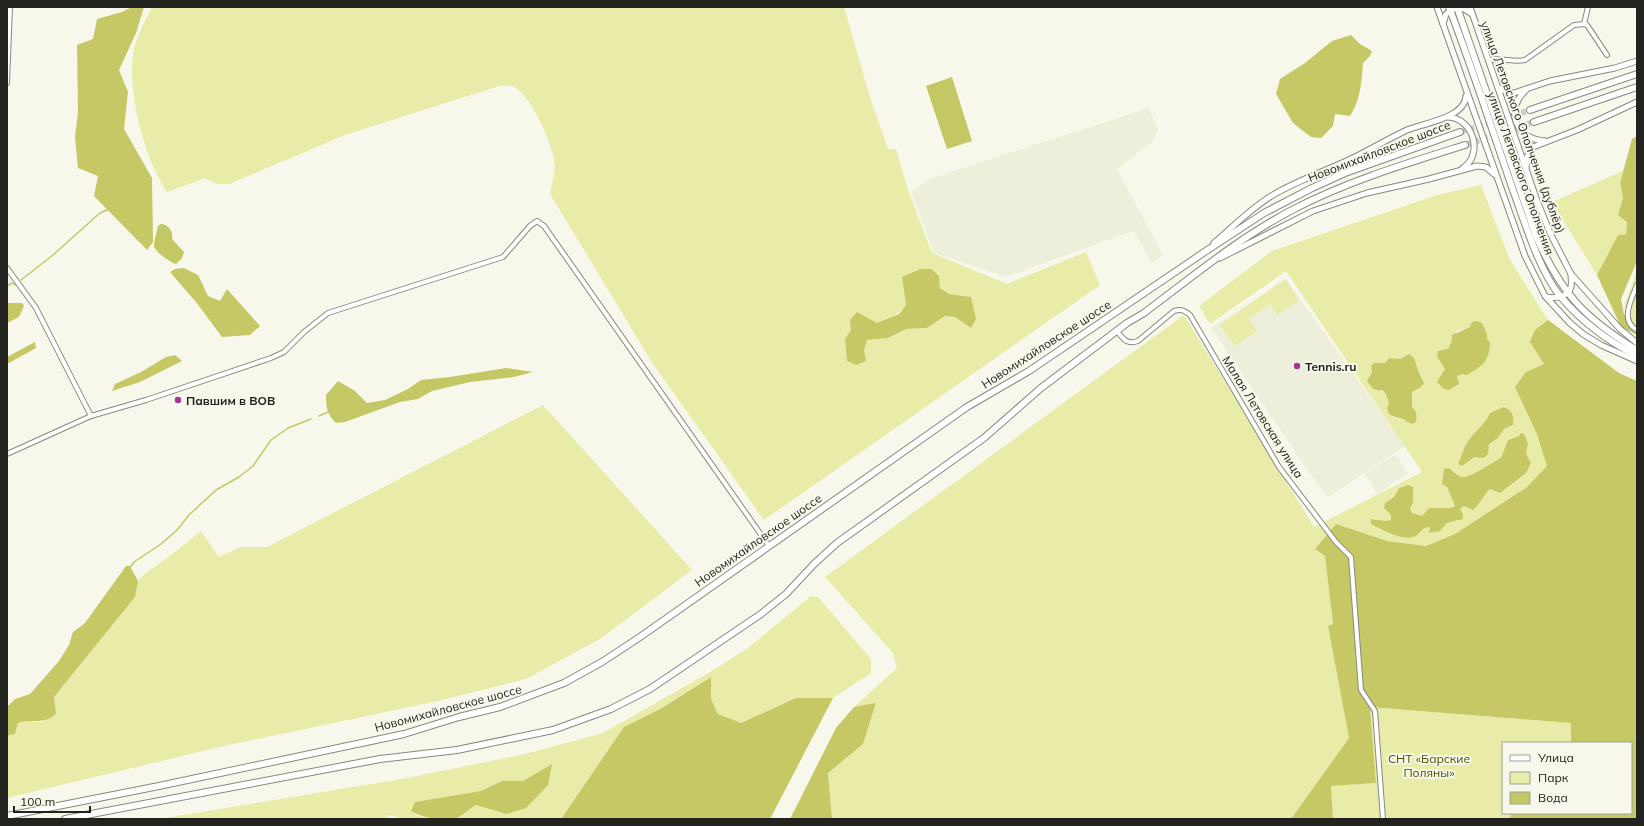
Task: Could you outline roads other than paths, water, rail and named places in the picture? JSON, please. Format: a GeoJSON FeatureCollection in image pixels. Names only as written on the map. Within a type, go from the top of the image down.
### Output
{"type":"FeatureCollection","features":[{"type":"Feature","properties":{"kind":"main road","name":"улица Летовского Ополчения"},"geometry":{"type":"LineString","coordinates":[[1453,8],[1536,236],[1547,261],[1567,293],[1589,317],[1612,335],[1637,350]]}},
{"type":"Feature","properties":{"kind":"main road","name":"улица Летовского Ополчения"},"geometry":{"type":"LineString","coordinates":[[1453,8],[1530,237],[1548,277],[1561,296],[1585,322],[1610,340],[1637,356]]}},
{"type":"Feature","properties":{"kind":"main road"},"geometry":{"type":"LineString","coordinates":[[1530,110],[1637,74]]}},
{"type":"Feature","properties":{"kind":"main road"},"geometry":{"type":"LineString","coordinates":[[1534,122],[1637,87]]}},
{"type":"Feature","properties":{"kind":"main road","name":"Новомихайловское шоссе"},"geometry":{"type":"LineString","coordinates":[[7,816],[159,786],[404,734],[459,717],[523,700],[564,683],[602,662],[640,637],[967,407],[1024,374],[1264,213],[1345,173],[1460,132]]}},
{"type":"Feature","properties":{"kind":"main road","name":"Новомихайловское шоссе"},"geometry":{"type":"LineString","coordinates":[[65,819],[380,759],[457,750],[553,730],[611,709],[650,690],[761,614],[786,594],[814,564],[837,543],[984,438],[1041,388],[1117,331],[1270,222],[1315,199],[1348,185],[1465,145]]}},
{"type":"Feature","properties":{"kind":"street"},"geometry":{"type":"LineString","coordinates":[[7,83],[10,7]]}},
{"type":"Feature","properties":{"kind":"street"},"geometry":{"type":"LineString","coordinates":[[1437,7],[1525,256],[1545,296],[1570,323],[1583,334],[1601,345],[1637,361]]}},
{"type":"Feature","properties":{"kind":"street","name":"улица Летовского Ополчения (дублёр)"},"geometry":{"type":"LineString","coordinates":[[1470,7],[1527,173],[1550,233],[1571,274],[1620,330],[1637,343]]}},
{"type":"Feature","properties":{"kind":"street"},"geometry":{"type":"LineString","coordinates":[[1584,24],[1588,7]]}},
{"type":"Feature","properties":{"kind":"street"},"geometry":{"type":"LineString","coordinates":[[1443,24],[1446,14],[1453,8],[1464,9],[1472,14]]}},
{"type":"Feature","properties":{"kind":"street"},"geometry":{"type":"LineString","coordinates":[[1488,60],[1495,58],[1518,62],[1525,60],[1574,25],[1584,24],[1588,25],[1607,54]]}},
{"type":"Feature","properties":{"kind":"street"},"geometry":{"type":"LineString","coordinates":[[1496,85],[1502,90],[1510,93],[1528,89],[1550,81],[1615,68],[1637,61]]}},
{"type":"Feature","properties":{"kind":"street"},"geometry":{"type":"LineString","coordinates":[[1528,89],[1521,95],[1515,109],[1517,123],[1524,135],[1530,138],[1548,141]]}},
{"type":"Feature","properties":{"kind":"street"},"geometry":{"type":"LineString","coordinates":[[1206,251],[1255,207],[1272,195],[1318,172],[1352,159],[1408,130],[1458,111],[1465,103],[1466,92]]}},
{"type":"Feature","properties":{"kind":"street"},"geometry":{"type":"LineString","coordinates":[[1527,173],[1526,163],[1529,151],[1533,147],[1577,130],[1637,102]]}},
{"type":"Feature","properties":{"kind":"street"},"geometry":{"type":"LineString","coordinates":[[1445,117],[1452,117],[1464,123],[1473,140],[1475,152],[1472,159],[1459,171]]}},
{"type":"Feature","properties":{"kind":"street"},"geometry":{"type":"LineString","coordinates":[[1212,262],[1320,209],[1367,193],[1481,166],[1490,170],[1497,180]]}},
{"type":"Feature","properties":{"kind":"street"},"geometry":{"type":"LineString","coordinates":[[7,454],[91,416],[146,400],[271,358],[284,352],[304,332],[328,313],[503,256],[530,226],[537,221],[544,226],[769,546]]}},
{"type":"Feature","properties":{"kind":"street"},"geometry":{"type":"LineString","coordinates":[[7,268],[36,308],[91,416]]}},
{"type":"Feature","properties":{"kind":"street"},"geometry":{"type":"LineString","coordinates":[[1545,296],[1553,299],[1567,293],[1572,286],[1571,274]]}},
{"type":"Feature","properties":{"kind":"street"},"geometry":{"type":"LineString","coordinates":[[1637,285],[1628,307],[1628,319],[1637,330]]}},
{"type":"Feature","properties":{"kind":"street","name":"Малая Летовская улица"},"geometry":{"type":"LineString","coordinates":[[1117,331],[1125,341],[1134,343],[1174,312],[1180,310],[1185,311],[1190,315],[1279,467],[1336,542],[1351,557],[1361,690],[1375,711],[1383,819]]}},
{"type":"Feature","properties":{"kind":"water"},"geometry":{"type":"Polygon","coordinates":[[[952,77],[972,141],[947,149],[926,86],[952,77]]]}},
{"type":"Feature","properties":{"kind":"water"},"geometry":{"type":"Polygon","coordinates":[[[161,224],[166,225],[170,229],[172,239],[184,252],[182,258],[176,264],[164,257],[154,246],[158,226],[161,224]]]}},
{"type":"Feature","properties":{"kind":"water"},"geometry":{"type":"Polygon","coordinates":[[[506,368],[533,372],[514,377],[470,382],[432,391],[418,399],[400,402],[345,422],[336,423],[329,414],[327,407],[326,395],[338,381],[355,391],[367,403],[385,400],[408,389],[421,380],[506,368]]]}},
{"type":"Feature","properties":{"kind":"waterway"},"geometry":{"type":"LineString","coordinates":[[21,280],[53,255],[100,213],[129,201]]}},
{"type":"Feature","properties":{"kind":"waterway"},"geometry":{"type":"LineString","coordinates":[[7,286],[12,283],[15,285]]}},
{"type":"Feature","properties":{"kind":"waterway"},"geometry":{"type":"LineString","coordinates":[[319,416],[328,412]]}},
{"type":"Feature","properties":{"kind":"waterway"},"geometry":{"type":"LineString","coordinates":[[7,717],[13,711],[29,705],[45,692],[89,640],[95,635],[105,622],[127,572],[134,562],[161,544],[177,530],[189,515],[216,490],[239,477],[253,466],[271,440],[288,428],[311,419]]}},
{"type":"Feature","properties":{"kind":"tunnel"},"geometry":{"type":"LineString","coordinates":[[1460,132],[1530,110]]}},
{"type":"Feature","properties":{"kind":"tunnel"},"geometry":{"type":"LineString","coordinates":[[1465,145],[1534,122]]}},
{"type":"Feature","properties":{"kind":"place","name":"Tennis.ru"},"geometry":{"type":"Point","coordinates":[1297,366]}},
{"type":"Feature","properties":{"kind":"place","name":"Павшим в ВОВ"},"geometry":{"type":"Point","coordinates":[178,400]}},
{"type":"Feature","properties":{"kind":"park label","name":"СНТ «Барские Поляны»"},"geometry":{"type":"Point","coordinates":[1429,765]}}]}
